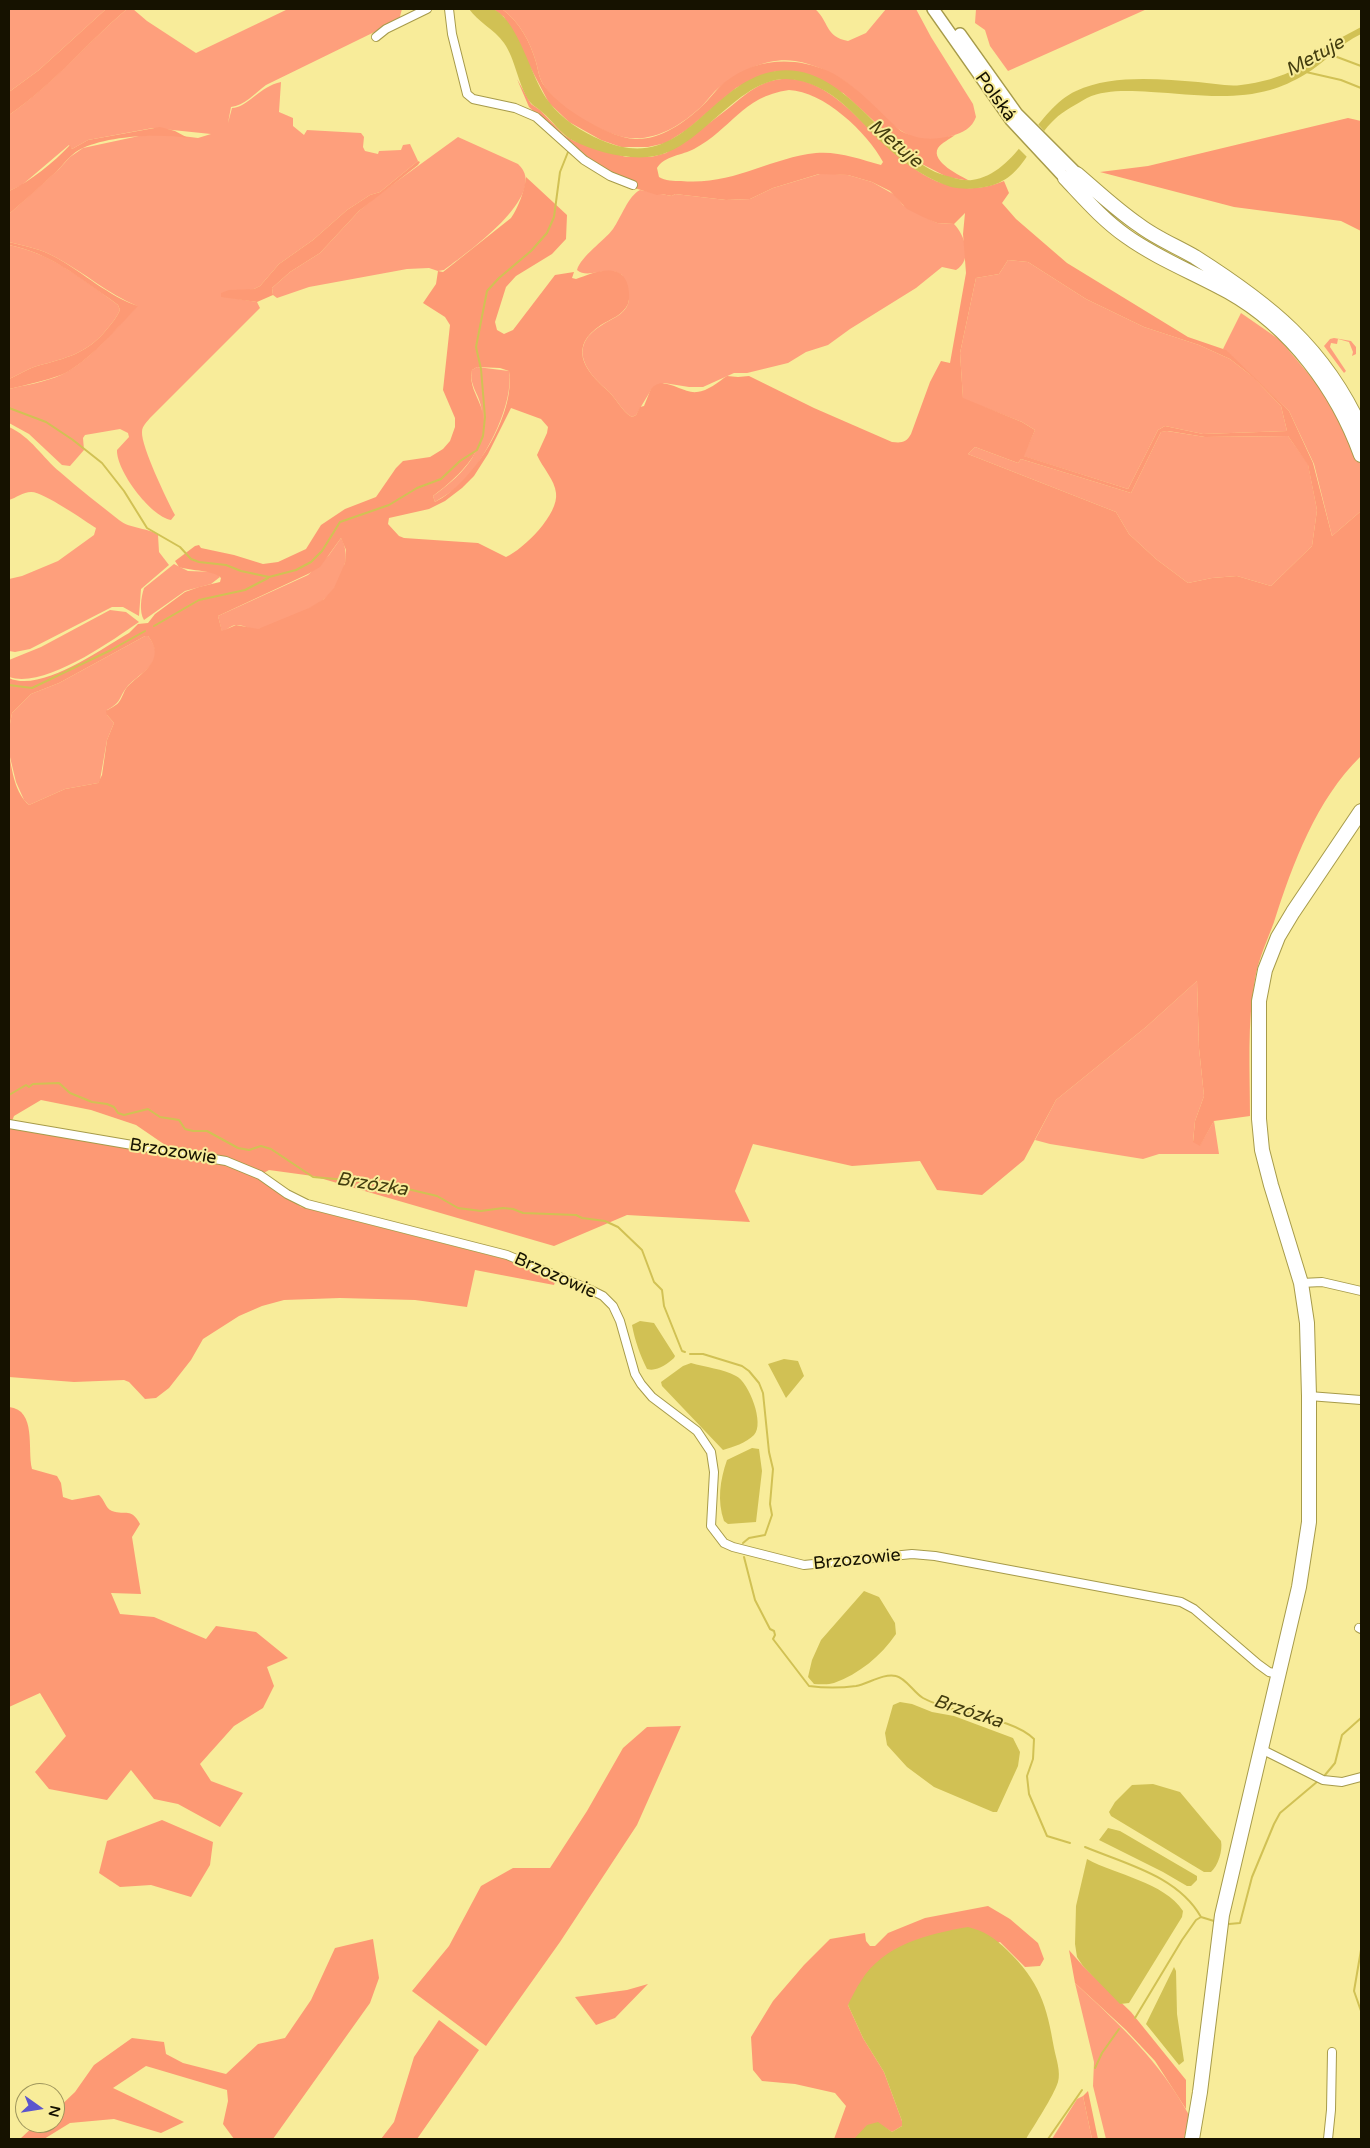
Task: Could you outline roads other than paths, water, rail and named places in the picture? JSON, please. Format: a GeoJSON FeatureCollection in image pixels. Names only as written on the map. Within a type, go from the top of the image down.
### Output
{"type":"FeatureCollection","features":[{"type":"Feature","properties":{"kind":"highway"},"geometry":{"type":"LineString","coordinates":[[1071,176],[1102,196],[1140,226],[1239,285],[1282,319],[1313,351],[1332,376],[1361,429]]}},
{"type":"Feature","properties":{"kind":"highway"},"geometry":{"type":"LineString","coordinates":[[1071,176],[1092,206],[1110,224],[1137,244],[1237,296],[1275,325],[1304,356],[1332,394],[1361,455]]}},
{"type":"Feature","properties":{"kind":"highway"},"geometry":{"type":"LineString","coordinates":[[1092,206],[1102,196]]}},
{"type":"Feature","properties":{"kind":"highway"},"geometry":{"type":"LineString","coordinates":[[1192,2139],[1200,2092],[1220,1928],[1299,1587],[1307,1536],[1308,1333],[1301,1283],[1271,1185],[1262,1145],[1258,1084],[1259,1001],[1268,962],[1278,938],[1293,912],[1361,811]]}},
{"type":"Feature","properties":{"kind":"main road","name":"Polská"},"geometry":{"type":"LineString","coordinates":[[934,9],[1005,106],[1048,154],[1071,176]]}},
{"type":"Feature","properties":{"kind":"main road","name":"Polská"},"geometry":{"type":"LineString","coordinates":[[942,9],[1005,106]]}},
{"type":"Feature","properties":{"kind":"street"},"geometry":{"type":"LineString","coordinates":[[376,37],[386,29],[427,9]]}},
{"type":"Feature","properties":{"kind":"street"},"geometry":{"type":"LineString","coordinates":[[449,9],[452,34],[466,94],[472,99],[515,108],[536,118],[598,169],[633,185]]}},
{"type":"Feature","properties":{"kind":"street","name":"Brzozowie"},"geometry":{"type":"LineString","coordinates":[[9,1124],[226,1161],[246,1168],[287,1194],[307,1204],[507,1255],[603,1296],[616,1312],[635,1374],[645,1390],[697,1432],[707,1445],[712,1457],[714,1472],[711,1526],[724,1543],[733,1547],[804,1565],[912,1554],[936,1556],[1181,1602],[1194,1610],[1258,1664],[1269,1672],[1278,1674]]}},
{"type":"Feature","properties":{"kind":"street"},"geometry":{"type":"LineString","coordinates":[[1301,1283],[1322,1282],[1361,1290]]}},
{"type":"Feature","properties":{"kind":"street"},"geometry":{"type":"LineString","coordinates":[[1309,1396],[1361,1400]]}},
{"type":"Feature","properties":{"kind":"street"},"geometry":{"type":"LineString","coordinates":[[1261,1749],[1323,1780],[1342,1782],[1361,1777]]}},
{"type":"Feature","properties":{"kind":"street"},"geometry":{"type":"LineString","coordinates":[[1328,2139],[1331,2110],[1332,2052]]}},
{"type":"Feature","properties":{"kind":"water","name":"Metuje"},"geometry":{"type":"Polygon","coordinates":[[[469,9],[492,9],[504,17],[518,39],[536,80],[549,102],[573,124],[601,140],[630,148],[654,146],[675,137],[732,91],[752,78],[776,71],[802,72],[826,82],[848,97],[908,154],[929,169],[962,180],[972,180],[988,175],[1002,166],[1015,154],[1049,112],[1076,91],[1105,82],[1136,79],[1198,82],[1231,86],[1256,83],[1278,77],[1298,68],[1333,42],[1361,27],[1361,34],[1346,43],[1312,70],[1287,84],[1270,90],[1226,96],[1127,91],[1094,95],[1070,108],[1055,119],[1023,162],[1006,179],[993,185],[964,189],[943,184],[912,167],[891,151],[845,105],[832,95],[818,87],[786,79],[775,80],[755,88],[737,100],[680,146],[658,156],[621,156],[584,146],[561,132],[531,103],[522,87],[504,43],[469,9]]]}},
{"type":"Feature","properties":{"kind":"water"},"geometry":{"type":"Polygon","coordinates":[[[640,1321],[654,1323],[675,1356],[662,1367],[651,1370],[647,1369],[632,1325],[640,1321]]]}},
{"type":"Feature","properties":{"kind":"water"},"geometry":{"type":"Polygon","coordinates":[[[784,1359],[798,1361],[804,1376],[786,1398],[768,1364],[784,1359]]]}},
{"type":"Feature","properties":{"kind":"water"},"geometry":{"type":"Polygon","coordinates":[[[691,1363],[736,1376],[746,1386],[757,1413],[758,1422],[757,1430],[751,1438],[723,1450],[662,1386],[661,1382],[683,1366],[691,1363]]]}},
{"type":"Feature","properties":{"kind":"water"},"geometry":{"type":"Polygon","coordinates":[[[752,1448],[759,1449],[762,1471],[756,1522],[728,1524],[724,1521],[720,1498],[721,1483],[727,1460],[752,1448]]]}},
{"type":"Feature","properties":{"kind":"water"},"geometry":{"type":"Polygon","coordinates":[[[864,1591],[879,1597],[895,1623],[896,1634],[884,1650],[852,1675],[832,1684],[814,1684],[808,1677],[812,1660],[821,1640],[864,1591]]]}},
{"type":"Feature","properties":{"kind":"water"},"geometry":{"type":"Polygon","coordinates":[[[900,1702],[912,1704],[932,1712],[954,1716],[1013,1738],[1020,1752],[1018,1766],[997,1812],[934,1787],[907,1767],[887,1745],[885,1733],[893,1705],[900,1702]]]}},
{"type":"Feature","properties":{"kind":"water"},"geometry":{"type":"Polygon","coordinates":[[[1153,1784],[1180,1792],[1221,1841],[1219,1858],[1211,1872],[1204,1872],[1111,1816],[1109,1812],[1115,1802],[1132,1785],[1153,1784]]]}},
{"type":"Feature","properties":{"kind":"water"},"geometry":{"type":"Polygon","coordinates":[[[1108,1828],[1120,1831],[1197,1876],[1197,1880],[1191,1886],[1187,1886],[1099,1840],[1108,1828]]]}},
{"type":"Feature","properties":{"kind":"water"},"geometry":{"type":"Polygon","coordinates":[[[1087,1859],[1152,1886],[1175,1901],[1183,1911],[1182,1917],[1129,2003],[1120,2004],[1083,1966],[1077,1957],[1075,1944],[1076,1906],[1087,1859]]]}},
{"type":"Feature","properties":{"kind":"water"},"geometry":{"type":"Polygon","coordinates":[[[968,1927],[984,1933],[1003,1946],[1027,1972],[1040,1994],[1048,2019],[1059,2069],[1058,2082],[1044,2110],[1026,2139],[854,2139],[867,2125],[878,2122],[892,2132],[902,2126],[902,2121],[884,2072],[863,2038],[848,2005],[856,1990],[871,1968],[894,1950],[923,1937],[968,1927]]]}},
{"type":"Feature","properties":{"kind":"water"},"geometry":{"type":"Polygon","coordinates":[[[1174,1967],[1176,1971],[1177,2014],[1184,2061],[1179,2065],[1146,2024],[1174,1967]]]}},
{"type":"Feature","properties":{"kind":"waterway","name":"Metuje"},"geometry":{"type":"LineString","coordinates":[[1329,54],[1361,66]]}},
{"type":"Feature","properties":{"kind":"waterway","name":"Metuje"},"geometry":{"type":"LineString","coordinates":[[1306,72],[1341,80],[1361,88]]}},
{"type":"Feature","properties":{"kind":"waterway"},"geometry":{"type":"LineString","coordinates":[[9,408],[46,422],[102,463],[124,491],[147,528],[180,547],[191,559],[199,562],[226,565],[241,571],[269,577],[296,570],[311,562],[322,551],[340,522],[389,505],[417,488],[441,479],[460,461],[477,450],[483,436],[485,417],[481,369],[476,347],[487,291],[499,278],[531,251],[547,233],[554,217],[560,172],[568,152]]}},
{"type":"Feature","properties":{"kind":"waterway"},"geometry":{"type":"LineString","coordinates":[[154,626],[199,600],[245,590],[268,578]]}},
{"type":"Feature","properties":{"kind":"waterway"},"geometry":{"type":"LineString","coordinates":[[9,685],[32,688],[111,650],[145,631]]}},
{"type":"Feature","properties":{"kind":"waterway","name":"Brzózka"},"geometry":{"type":"LineString","coordinates":[[9,1095],[26,1085],[29,1087],[33,1084],[59,1083],[70,1093],[92,1102],[107,1104],[114,1107],[118,1113],[124,1115],[148,1109],[160,1117],[179,1120],[185,1129],[207,1131],[238,1148],[249,1150],[261,1146],[271,1149],[313,1177],[381,1183],[385,1186],[395,1186],[437,1196],[458,1208],[481,1211],[503,1208],[523,1213],[576,1215],[582,1218],[605,1221],[618,1227],[642,1250],[654,1282],[662,1290],[664,1306],[682,1351],[685,1352]]}},
{"type":"Feature","properties":{"kind":"waterway","name":"Brzózka"},"geometry":{"type":"LineString","coordinates":[[690,1354],[703,1354],[742,1366],[759,1383],[763,1393],[769,1452],[773,1469],[770,1504],[772,1515],[765,1535],[749,1538],[743,1543]]}},
{"type":"Feature","properties":{"kind":"waterway","name":"Brzózka"},"geometry":{"type":"LineString","coordinates":[[744,1557],[755,1600],[770,1629],[774,1631],[773,1639],[809,1686],[832,1688],[856,1686],[886,1676],[896,1676],[900,1677],[923,1698],[936,1704],[997,1720],[1024,1731],[1034,1739],[1033,1759],[1027,1776],[1029,1794],[1047,1836],[1070,1843]]}},
{"type":"Feature","properties":{"kind":"waterway"},"geometry":{"type":"LineString","coordinates":[[1325,1775],[1335,1763],[1342,1735],[1361,1718]]}},
{"type":"Feature","properties":{"kind":"waterway"},"geometry":{"type":"LineString","coordinates":[[1229,1924],[1240,1923],[1252,1877],[1280,1813],[1318,1781]]}},
{"type":"Feature","properties":{"kind":"waterway","name":"Brzózka"},"geometry":{"type":"LineString","coordinates":[[1085,1847],[1134,1866],[1165,1881],[1179,1891],[1201,1917]]}},
{"type":"Feature","properties":{"kind":"waterway"},"geometry":{"type":"LineString","coordinates":[[1201,1917],[1214,1921]]}},
{"type":"Feature","properties":{"kind":"waterway"},"geometry":{"type":"LineString","coordinates":[[1135,2018],[1182,1940],[1196,1920],[1201,1917]]}},
{"type":"Feature","properties":{"kind":"waterway"},"geometry":{"type":"LineString","coordinates":[[1361,1950],[1354,1991],[1361,2011]]}},
{"type":"Feature","properties":{"kind":"waterway"},"geometry":{"type":"LineString","coordinates":[[1095,2068],[1102,2053],[1119,2029]]}},
{"type":"Feature","properties":{"kind":"waterway"},"geometry":{"type":"LineString","coordinates":[[1048,2139],[1082,2090]]}}]}
